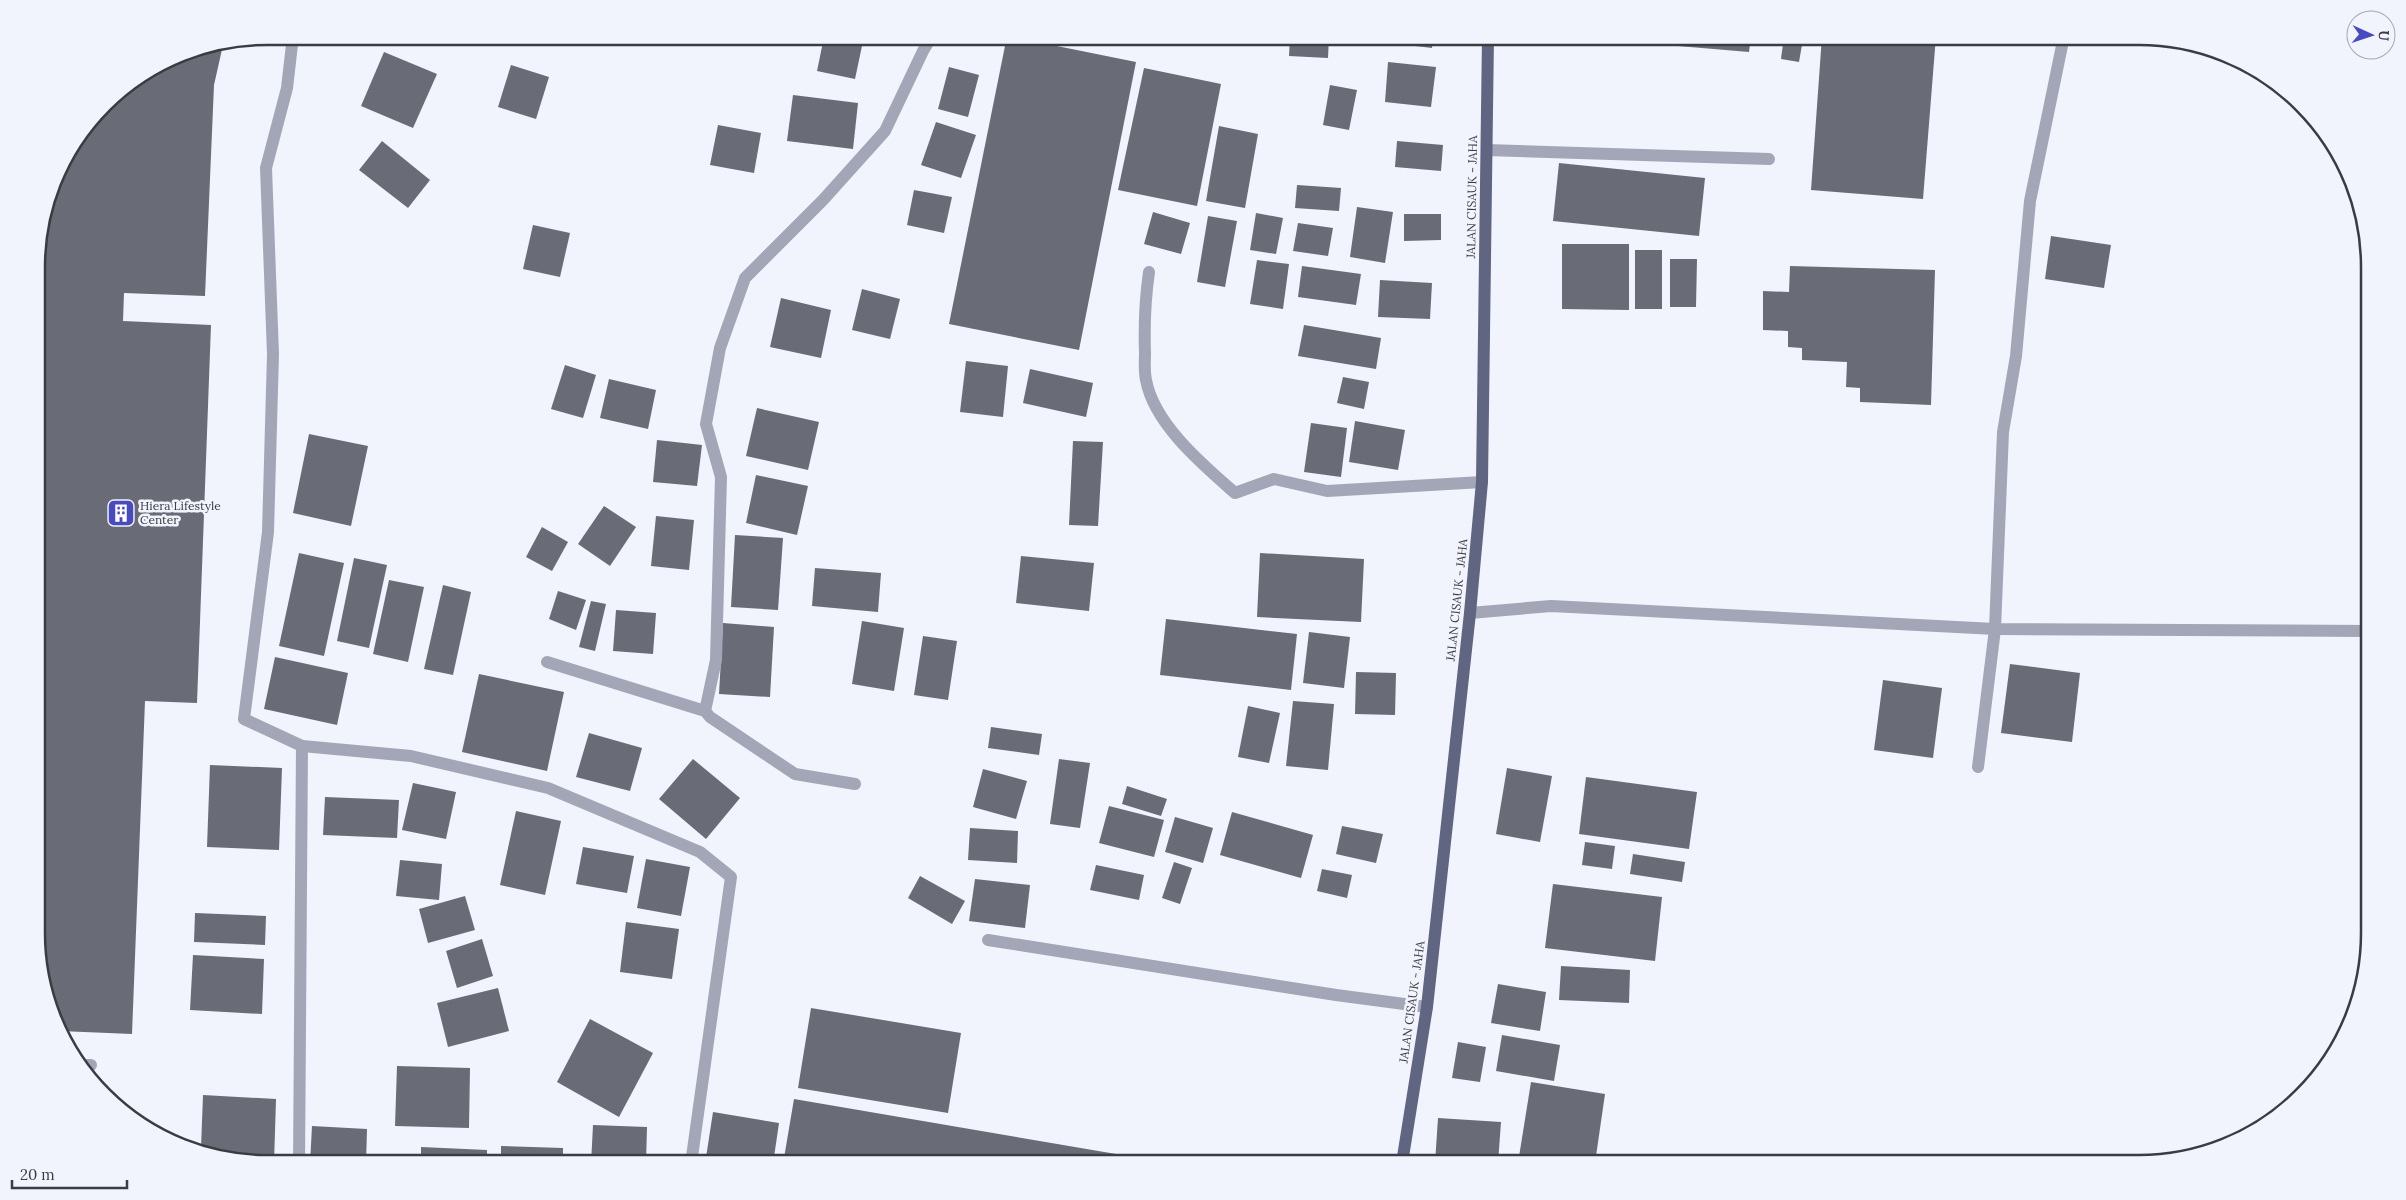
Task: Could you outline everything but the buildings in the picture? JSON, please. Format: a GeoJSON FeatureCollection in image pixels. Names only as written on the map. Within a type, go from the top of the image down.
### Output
{"type":"FeatureCollection","features":[{"type":"Feature","properties":{"kind":"main road","name":"JALAN CISAUK - JAHA"},"geometry":{"type":"LineString","coordinates":[[1403,1155],[1427,1007],[1470,613],[1482,482],[1488,45]]}},
{"type":"Feature","properties":{"kind":"street"},"geometry":{"type":"LineString","coordinates":[[292,45],[287,88],[266,168],[273,354],[268,532],[244,719],[302,746],[411,756],[548,788],[700,852],[731,877],[692,1155]]}},
{"type":"Feature","properties":{"kind":"street"},"geometry":{"type":"LineString","coordinates":[[705,711],[716,660],[721,477],[706,424],[720,348],[745,278],[823,200],[885,131],[927,45]]}},
{"type":"Feature","properties":{"kind":"street"},"geometry":{"type":"LineString","coordinates":[[1978,767],[1995,629],[2003,432],[2016,356],[2030,201],[2062,45]]}},
{"type":"Feature","properties":{"kind":"street"},"geometry":{"type":"LineString","coordinates":[[1487,150],[1769,159]]}},
{"type":"Feature","properties":{"kind":"street"},"geometry":{"type":"LineString","coordinates":[[1149,272],[1144,312],[1146,380],[1151,395],[1167,423],[1197,460],[1235,493],[1274,479],[1327,491],[1482,482]]}},
{"type":"Feature","properties":{"kind":"street"},"geometry":{"type":"LineString","coordinates":[[1470,613],[1551,606],[1995,629],[2361,631]]}},
{"type":"Feature","properties":{"kind":"street"},"geometry":{"type":"LineString","coordinates":[[547,662],[705,711],[710,717],[795,774],[855,784]]}},
{"type":"Feature","properties":{"kind":"street"},"geometry":{"type":"LineString","coordinates":[[299,1155],[302,746]]}},
{"type":"Feature","properties":{"kind":"street"},"geometry":{"type":"LineString","coordinates":[[988,940],[1336,995],[1427,1007]]}},
{"type":"Feature","properties":{"kind":"place","name":"Hiera Lifestyle Center"},"geometry":{"type":"Point","coordinates":[121,513]}}]}
